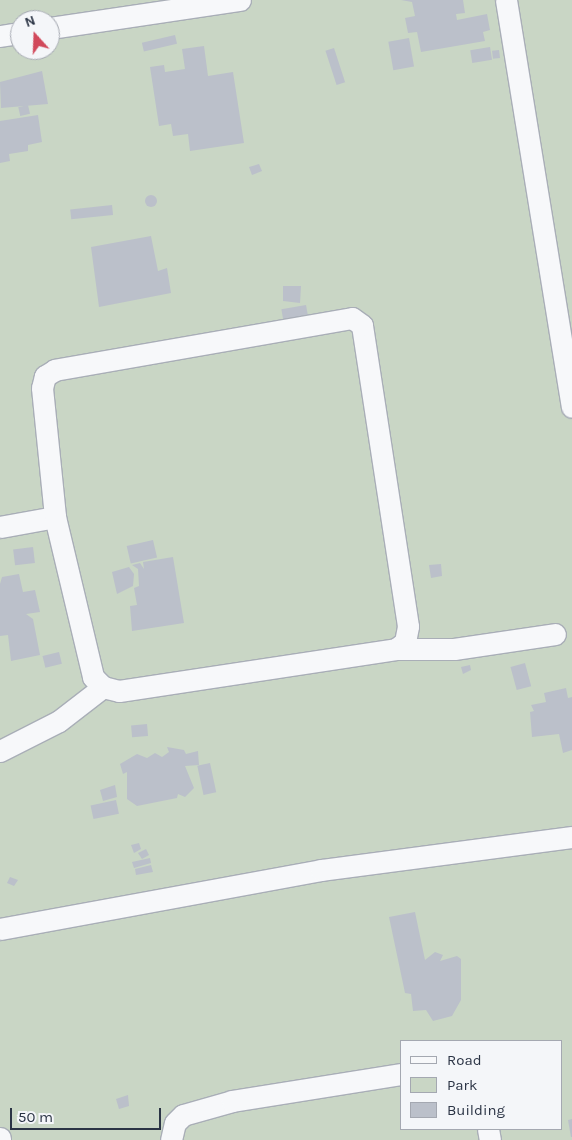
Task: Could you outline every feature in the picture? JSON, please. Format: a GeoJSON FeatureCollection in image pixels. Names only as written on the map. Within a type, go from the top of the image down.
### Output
{"type":"FeatureCollection","features":[{"type":"Feature","properties":{"kind":"street"},"geometry":{"type":"LineString","coordinates":[[60,27],[240,0]]}},
{"type":"Feature","properties":{"kind":"street"},"geometry":{"type":"LineString","coordinates":[[506,0],[572,407]]}},
{"type":"Feature","properties":{"kind":"street"},"geometry":{"type":"LineString","coordinates":[[396,649],[405,642],[408,626],[362,325],[352,318],[55,370],[45,376],[42,388],[55,516],[93,677],[102,687],[119,691],[396,649],[454,649],[555,634]]}},
{"type":"Feature","properties":{"kind":"street"},"geometry":{"type":"LineString","coordinates":[[0,527],[55,516]]}},
{"type":"Feature","properties":{"kind":"street"},"geometry":{"type":"LineString","coordinates":[[0,751],[59,721],[102,687]]}},
{"type":"Feature","properties":{"kind":"street"},"geometry":{"type":"LineString","coordinates":[[0,929],[321,870],[572,837]]}},
{"type":"Feature","properties":{"kind":"street"},"geometry":{"type":"LineString","coordinates":[[171,1140],[175,1123],[191,1113],[232,1101],[400,1074]]}},
{"type":"Feature","properties":{"kind":"green space"},"geometry":{"type":"Polygon","coordinates":[[[0,0],[572,0],[572,1140],[0,1140],[0,0]]]}},
{"type":"Feature","properties":{"kind":"building"},"geometry":{"type":"Polygon","coordinates":[[[401,0],[463,0],[465,13],[456,14],[457,20],[487,14],[490,30],[483,32],[485,41],[421,52],[417,32],[408,33],[405,18],[415,16],[412,2],[401,0]]]}},
{"type":"Feature","properties":{"kind":"building"},"geometry":{"type":"Polygon","coordinates":[[[175,35],[177,44],[144,51],[142,43],[175,35]]]}},
{"type":"Feature","properties":{"kind":"building"},"geometry":{"type":"Polygon","coordinates":[[[409,38],[414,67],[393,70],[388,42],[409,38]]]}},
{"type":"Feature","properties":{"kind":"building"},"geometry":{"type":"Polygon","coordinates":[[[204,46],[208,76],[233,72],[244,143],[190,151],[188,134],[173,136],[171,124],[159,126],[150,67],[164,65],[165,72],[185,69],[182,49],[204,46]]]}},
{"type":"Feature","properties":{"kind":"building"},"geometry":{"type":"Polygon","coordinates":[[[490,47],[492,60],[472,63],[470,50],[490,47]]]}},
{"type":"Feature","properties":{"kind":"building"},"geometry":{"type":"Polygon","coordinates":[[[334,48],[345,82],[337,85],[325,51],[334,48]]]}},
{"type":"Feature","properties":{"kind":"building"},"geometry":{"type":"Polygon","coordinates":[[[499,50],[500,58],[493,59],[492,51],[499,50]]]}},
{"type":"Feature","properties":{"kind":"building"},"geometry":{"type":"Polygon","coordinates":[[[42,71],[48,104],[1,108],[0,82],[42,71]]]}},
{"type":"Feature","properties":{"kind":"building"},"geometry":{"type":"Polygon","coordinates":[[[28,105],[30,114],[20,116],[18,107],[28,105]]]}},
{"type":"Feature","properties":{"kind":"building"},"geometry":{"type":"Polygon","coordinates":[[[38,115],[42,142],[28,145],[28,151],[9,154],[10,161],[0,163],[0,121],[38,115]]]}},
{"type":"Feature","properties":{"kind":"building"},"geometry":{"type":"Polygon","coordinates":[[[259,164],[262,171],[252,175],[249,167],[259,164]]]}},
{"type":"Feature","properties":{"kind":"building"},"geometry":{"type":"Polygon","coordinates":[[[149,195],[153,195],[157,201],[153,207],[149,207],[145,203],[145,199],[149,195]]]}},
{"type":"Feature","properties":{"kind":"building"},"geometry":{"type":"Polygon","coordinates":[[[112,205],[113,215],[71,219],[70,209],[112,205]]]}},
{"type":"Feature","properties":{"kind":"building"},"geometry":{"type":"Polygon","coordinates":[[[151,236],[158,271],[167,268],[171,293],[99,307],[91,247],[151,236]]]}},
{"type":"Feature","properties":{"kind":"building"},"geometry":{"type":"Polygon","coordinates":[[[283,286],[301,286],[300,303],[283,301],[283,286]]]}},
{"type":"Feature","properties":{"kind":"building"},"geometry":{"type":"Polygon","coordinates":[[[306,305],[308,316],[283,320],[281,309],[306,305]]]}},
{"type":"Feature","properties":{"kind":"building"},"geometry":{"type":"Polygon","coordinates":[[[153,540],[157,558],[131,564],[127,546],[153,540]]]}},
{"type":"Feature","properties":{"kind":"building"},"geometry":{"type":"Polygon","coordinates":[[[33,547],[35,563],[15,565],[13,549],[33,547]]]}},
{"type":"Feature","properties":{"kind":"building"},"geometry":{"type":"Polygon","coordinates":[[[173,557],[184,623],[132,631],[130,606],[137,605],[134,588],[139,586],[138,569],[132,565],[140,563],[144,569],[143,562],[173,557]]]}},
{"type":"Feature","properties":{"kind":"building"},"geometry":{"type":"Polygon","coordinates":[[[441,564],[442,576],[431,578],[429,565],[441,564]]]}},
{"type":"Feature","properties":{"kind":"building"},"geometry":{"type":"Polygon","coordinates":[[[129,567],[134,574],[133,586],[117,594],[112,572],[129,567]]]}},
{"type":"Feature","properties":{"kind":"building"},"geometry":{"type":"Polygon","coordinates":[[[19,574],[23,592],[35,590],[40,612],[26,614],[33,619],[40,655],[11,661],[8,635],[0,636],[0,584],[2,577],[19,574]]]}},
{"type":"Feature","properties":{"kind":"building"},"geometry":{"type":"Polygon","coordinates":[[[59,652],[62,664],[45,668],[43,656],[59,652]]]}},
{"type":"Feature","properties":{"kind":"building"},"geometry":{"type":"Polygon","coordinates":[[[525,663],[531,686],[517,690],[511,667],[525,663]]]}},
{"type":"Feature","properties":{"kind":"building"},"geometry":{"type":"Polygon","coordinates":[[[470,665],[471,670],[463,674],[461,667],[470,665]]]}},
{"type":"Feature","properties":{"kind":"building"},"geometry":{"type":"Polygon","coordinates":[[[566,688],[568,698],[572,697],[572,750],[563,753],[559,734],[532,737],[530,712],[534,711],[531,705],[546,702],[544,693],[566,688]]]}},
{"type":"Feature","properties":{"kind":"building"},"geometry":{"type":"Polygon","coordinates":[[[147,724],[148,736],[132,737],[131,725],[147,724]]]}},
{"type":"Feature","properties":{"kind":"building"},"geometry":{"type":"Polygon","coordinates":[[[167,747],[184,750],[186,754],[198,751],[199,765],[185,766],[194,788],[185,797],[178,794],[177,798],[137,806],[127,799],[127,772],[123,774],[120,764],[137,754],[147,758],[155,753],[162,757],[169,752],[167,747]]]}},
{"type":"Feature","properties":{"kind":"building"},"geometry":{"type":"Polygon","coordinates":[[[210,763],[216,792],[204,795],[197,766],[210,763]]]}},
{"type":"Feature","properties":{"kind":"building"},"geometry":{"type":"Polygon","coordinates":[[[115,785],[117,797],[103,801],[100,790],[115,785]]]}},
{"type":"Feature","properties":{"kind":"building"},"geometry":{"type":"Polygon","coordinates":[[[116,800],[119,814],[93,819],[91,805],[116,800]]]}},
{"type":"Feature","properties":{"kind":"building"},"geometry":{"type":"Polygon","coordinates":[[[139,843],[141,849],[134,853],[131,845],[139,843]]]}},
{"type":"Feature","properties":{"kind":"building"},"geometry":{"type":"Polygon","coordinates":[[[146,849],[149,855],[142,859],[138,853],[146,849]]]}},
{"type":"Feature","properties":{"kind":"building"},"geometry":{"type":"Polygon","coordinates":[[[150,858],[151,863],[134,868],[132,862],[150,858]]]}},
{"type":"Feature","properties":{"kind":"building"},"geometry":{"type":"Polygon","coordinates":[[[151,865],[153,872],[136,875],[135,869],[151,865]]]}},
{"type":"Feature","properties":{"kind":"building"},"geometry":{"type":"Polygon","coordinates":[[[10,877],[18,880],[14,886],[7,883],[10,877]]]}},
{"type":"Feature","properties":{"kind":"building"},"geometry":{"type":"Polygon","coordinates":[[[415,912],[425,960],[435,952],[443,955],[440,961],[457,956],[461,959],[461,1000],[452,1016],[433,1021],[426,1010],[413,1011],[411,994],[405,993],[389,917],[415,912]]]}},
{"type":"Feature","properties":{"kind":"building"},"geometry":{"type":"Polygon","coordinates":[[[128,1095],[129,1106],[119,1109],[116,1099],[128,1095]]]}},
{"type":"Feature","properties":{"kind":"building"},"geometry":{"type":"Polygon","coordinates":[[[572,1119],[572,1137],[571,1137],[568,1120],[572,1119]]]}}]}
